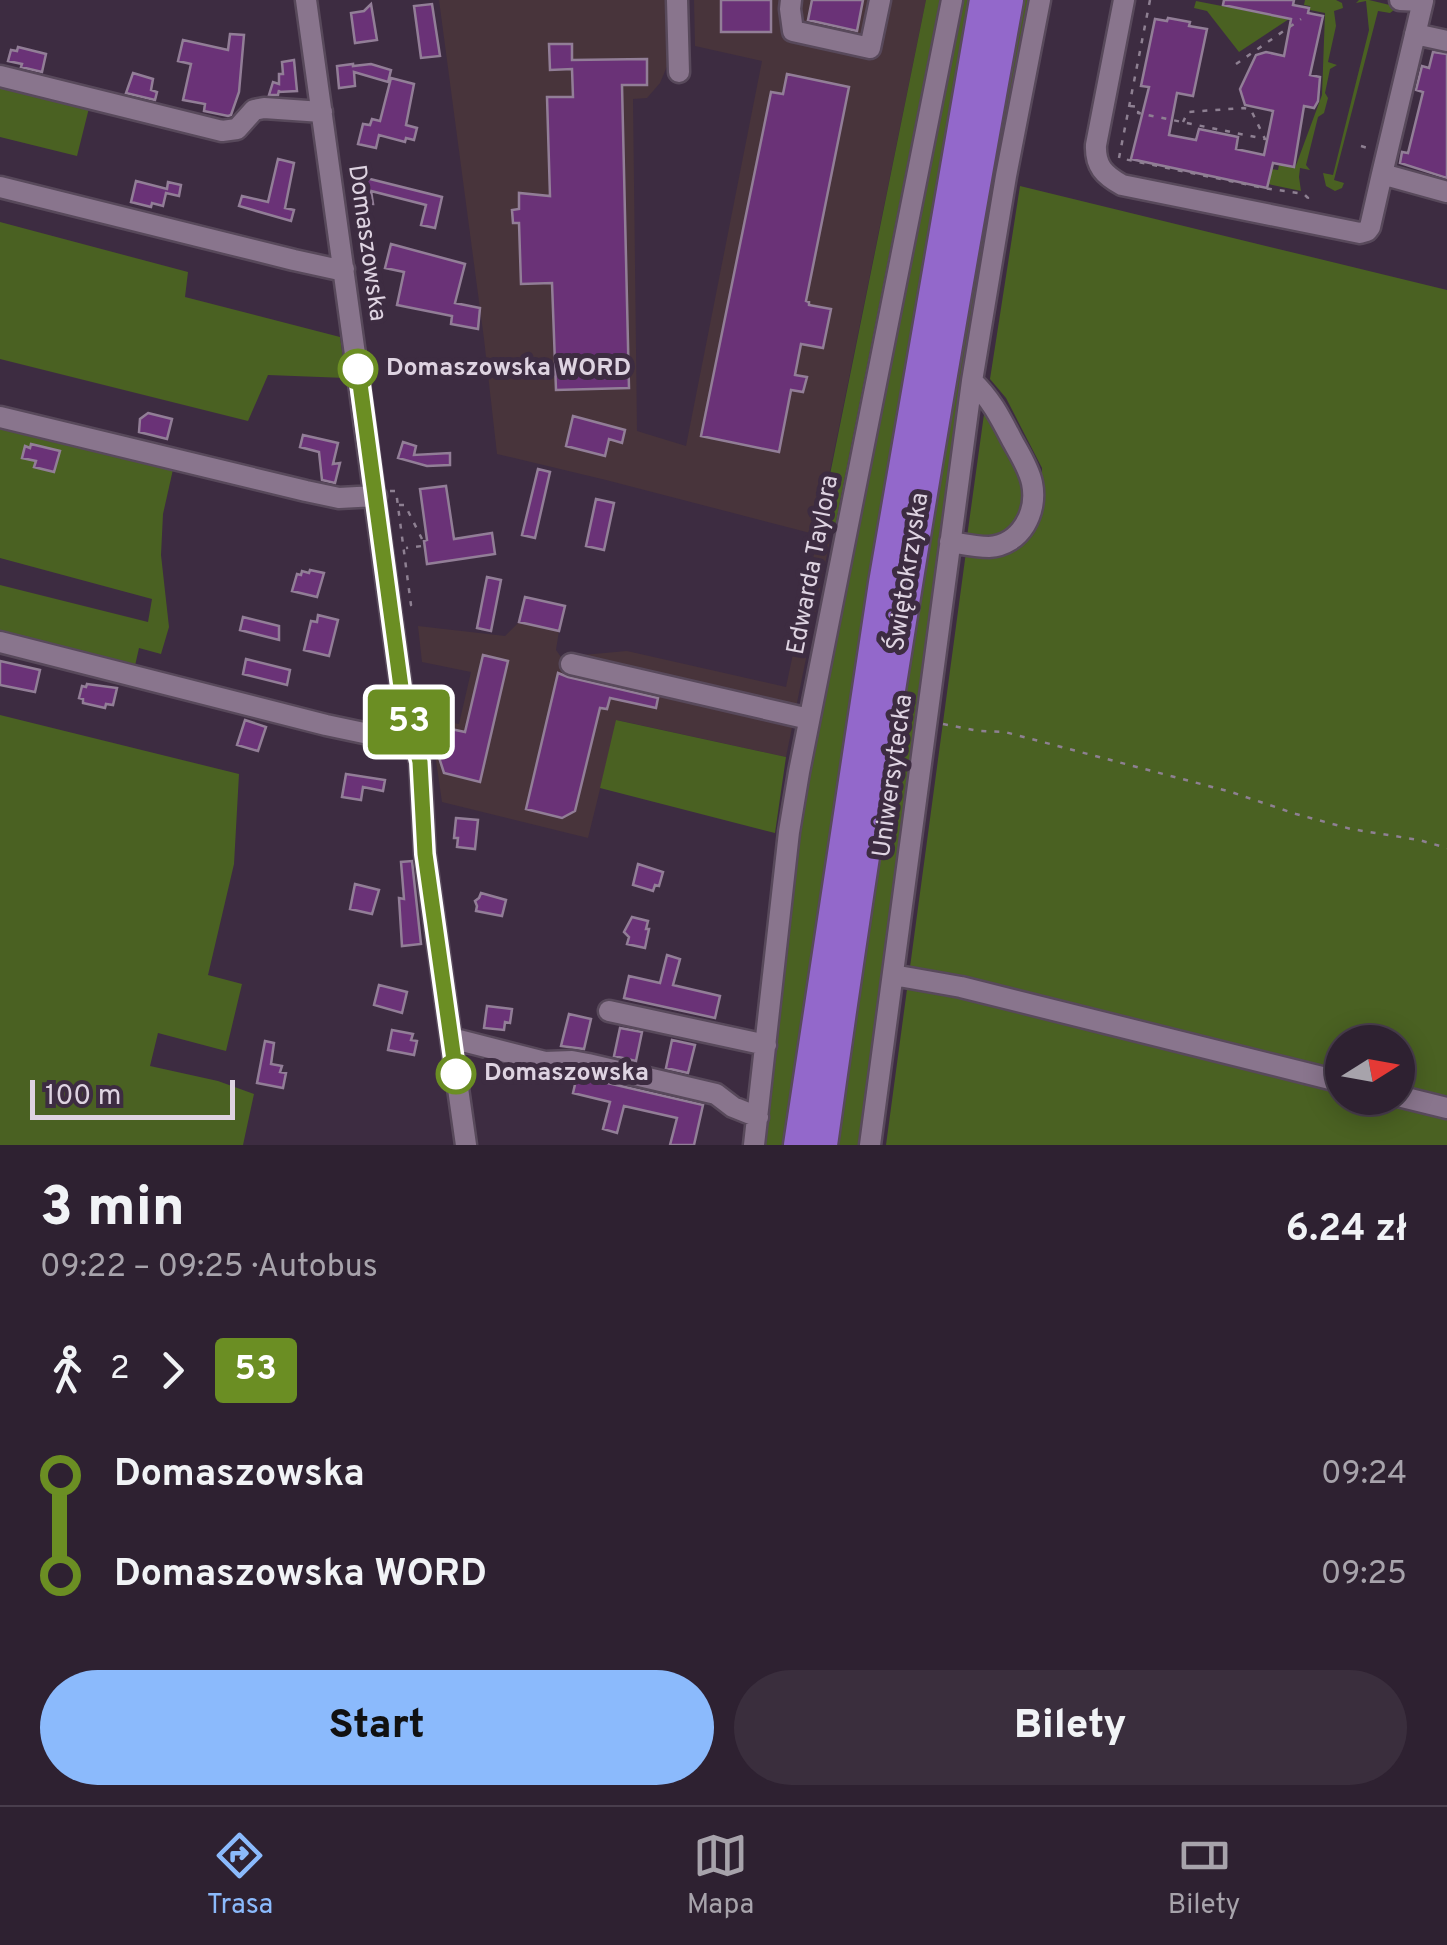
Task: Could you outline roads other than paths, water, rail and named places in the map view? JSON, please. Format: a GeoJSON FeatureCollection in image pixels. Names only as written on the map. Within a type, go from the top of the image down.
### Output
{"type":"FeatureCollection","features":[{"type":"Feature","properties":{"kind":"highway","name":"Świętokrzyska"},"geometry":{"type":"LineString","coordinates":[[799,1145],[884,583],[986,0]]}},
{"type":"Feature","properties":{"kind":"highway","name":"Świętokrzyska"},"geometry":{"type":"LineString","coordinates":[[822,1145],[880,748],[1008,0]]}},
{"type":"Feature","properties":{"kind":"street","name":"Domaszowska"},"geometry":{"type":"LineString","coordinates":[[306,0],[381,495],[401,687],[422,774],[425,854],[466,1145]]}},
{"type":"Feature","properties":{"kind":"street"},"geometry":{"type":"LineString","coordinates":[[677,0],[679,72]]}},
{"type":"Feature","properties":{"kind":"street"},"geometry":{"type":"LineString","coordinates":[[791,0],[793,32],[870,48],[880,0]]}},
{"type":"Feature","properties":{"kind":"street","name":"Edwarda Taylora"},"geometry":{"type":"LineString","coordinates":[[754,1145],[789,832],[952,0]]}},
{"type":"Feature","properties":{"kind":"street","name":"Uniwersytecka"},"geometry":{"type":"LineString","coordinates":[[870,1145],[972,382],[1040,0]]}},
{"type":"Feature","properties":{"kind":"street"},"geometry":{"type":"LineString","coordinates":[[1124,0],[1096,145],[1097,162],[1104,174],[1122,184],[1360,232],[1368,231],[1423,1],[1400,0]]}},
{"type":"Feature","properties":{"kind":"street"},"geometry":{"type":"LineString","coordinates":[[1415,34],[1447,42]]}},
{"type":"Feature","properties":{"kind":"street"},"geometry":{"type":"LineString","coordinates":[[0,76],[228,132],[237,129],[254,110],[322,112]]}},
{"type":"Feature","properties":{"kind":"street"},"geometry":{"type":"LineString","coordinates":[[1382,174],[1447,192]]}},
{"type":"Feature","properties":{"kind":"street"},"geometry":{"type":"LineString","coordinates":[[0,186],[308,263],[344,268]]}},
{"type":"Feature","properties":{"kind":"street"},"geometry":{"type":"LineString","coordinates":[[950,542],[988,547],[1004,543],[1020,533],[1033,504],[1029,474],[992,400],[972,382]]}},
{"type":"Feature","properties":{"kind":"street"},"geometry":{"type":"LineString","coordinates":[[0,417],[289,488],[338,498],[381,495]]}},
{"type":"Feature","properties":{"kind":"street"},"geometry":{"type":"LineString","coordinates":[[0,642],[416,744]]}},
{"type":"Feature","properties":{"kind":"street"},"geometry":{"type":"LineString","coordinates":[[571,664],[809,719]]}},
{"type":"Feature","properties":{"kind":"street"},"geometry":{"type":"LineString","coordinates":[[894,976],[961,987],[1325,1078]]}},
{"type":"Feature","properties":{"kind":"street"},"geometry":{"type":"LineString","coordinates":[[609,1011],[766,1045]]}},
{"type":"Feature","properties":{"kind":"street"},"geometry":{"type":"LineString","coordinates":[[451,1038],[545,1062],[572,1061],[716,1094],[733,1107],[758,1116]]}},
{"type":"Feature","properties":{"kind":"street"},"geometry":{"type":"LineString","coordinates":[[1415,1100],[1447,1108]]}},
{"type":"Feature","properties":{"kind":"place","name":"Domaszowska WORD"},"geometry":{"type":"Point","coordinates":[358,369]}},
{"type":"Feature","properties":{"kind":"place","name":"Domaszowska"},"geometry":{"type":"Point","coordinates":[456,1074]}}]}
